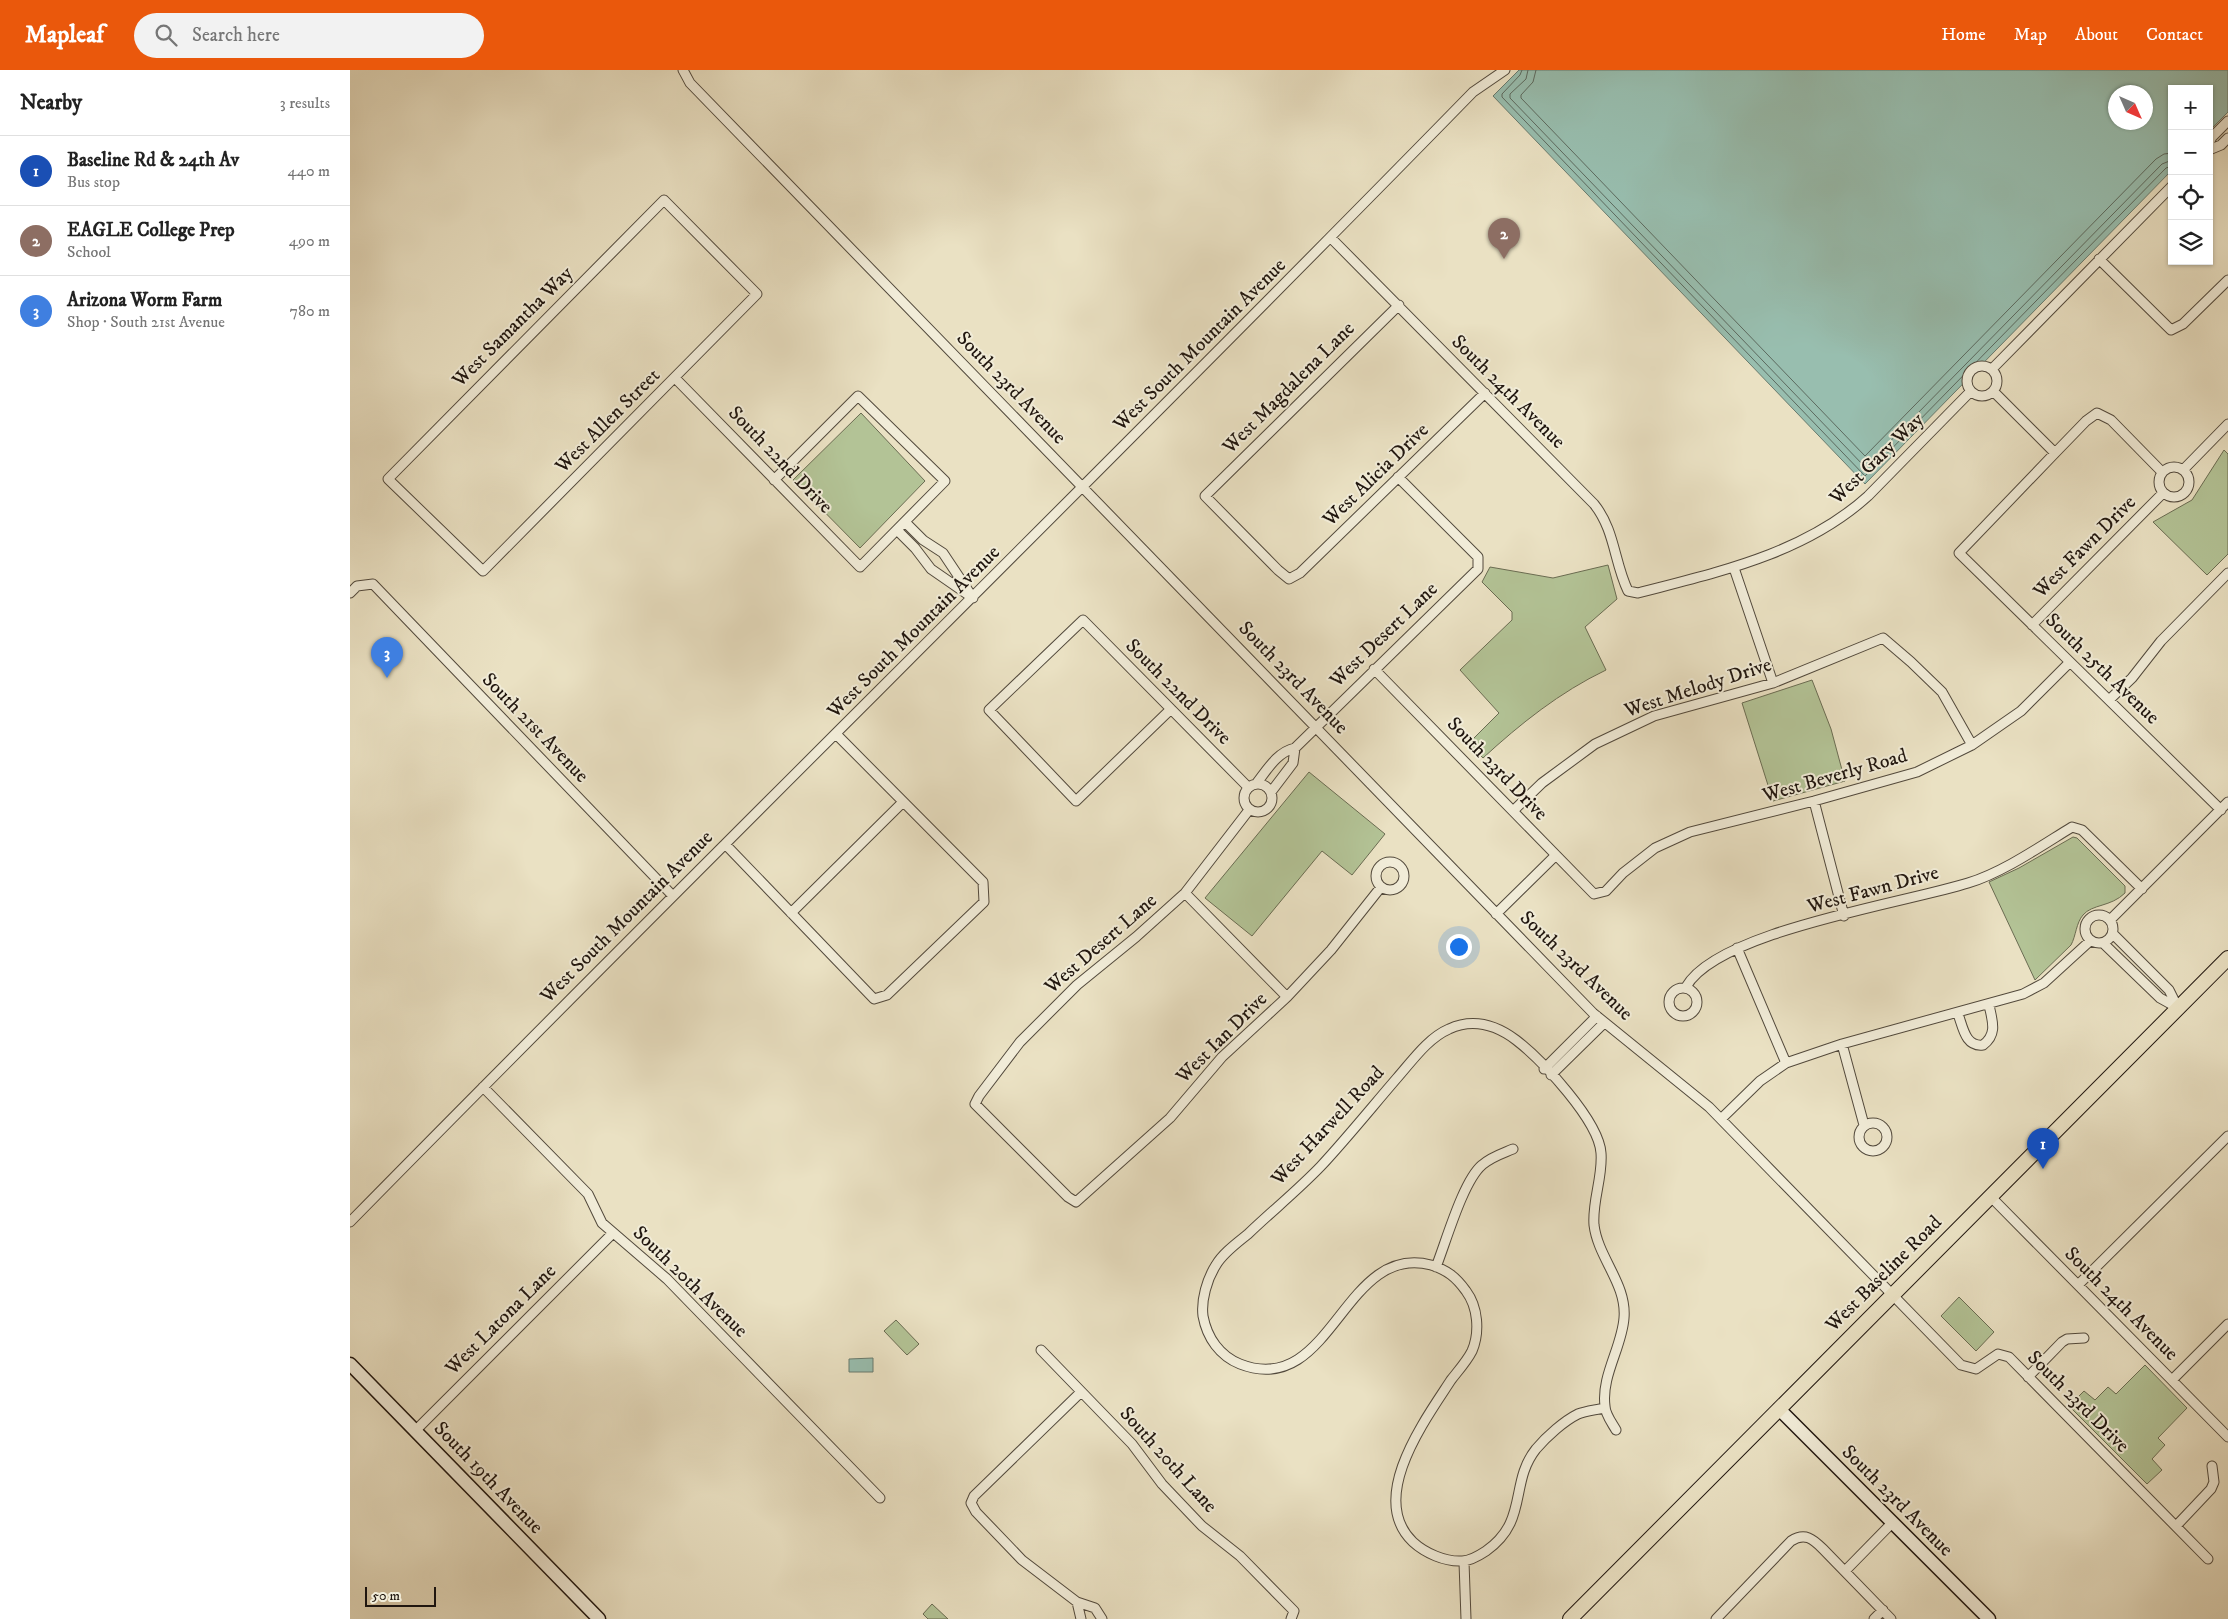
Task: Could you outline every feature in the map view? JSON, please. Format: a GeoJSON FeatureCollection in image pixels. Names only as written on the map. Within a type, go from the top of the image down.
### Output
{"type":"FeatureCollection","features":[{"type":"Feature","properties":{"kind":"main road","name":"West Baseline Road"},"geometry":{"type":"LineString","coordinates":[[1570,1619],[2228,958]]}},
{"type":"Feature","properties":{"kind":"main road","name":"South 19th Avenue"},"geometry":{"type":"LineString","coordinates":[[350,1364],[599,1619]]}},
{"type":"Feature","properties":{"kind":"main road","name":"South 23rd Avenue"},"geometry":{"type":"LineString","coordinates":[[1780,1409],[1989,1619]]}},
{"type":"Feature","properties":{"kind":"street","name":"South 23rd Avenue"},"geometry":{"type":"LineString","coordinates":[[683,70],[697,89],[1082,489],[1600,1020],[1670,1074],[1721,1119],[1892,1296]]}},
{"type":"Feature","properties":{"kind":"street","name":"West South Mountain Avenue"},"geometry":{"type":"LineString","coordinates":[[350,1222],[673,896],[1082,489],[1474,92],[1505,70]]}},
{"type":"Feature","properties":{"kind":"street"},"geometry":{"type":"LineString","coordinates":[[2213,136],[2228,121]]}},
{"type":"Feature","properties":{"kind":"street"},"geometry":{"type":"LineString","coordinates":[[2213,148],[2221,145],[2228,138]]}},
{"type":"Feature","properties":{"kind":"street"},"geometry":{"type":"LineString","coordinates":[[1992,369],[2168,190]]}},
{"type":"Feature","properties":{"kind":"street","name":"West Allen Street"},"geometry":{"type":"LineString","coordinates":[[482,571],[757,294],[664,200]]}},
{"type":"Feature","properties":{"kind":"street","name":"West Samantha Way"},"geometry":{"type":"LineString","coordinates":[[482,571],[388,479],[664,200]]}},
{"type":"Feature","properties":{"kind":"street","name":"South 24th Avenue"},"geometry":{"type":"LineString","coordinates":[[1331,238],[1603,515],[1609,527],[1623,580],[1628,591]]}},
{"type":"Feature","properties":{"kind":"street"},"geometry":{"type":"LineString","coordinates":[[2099,259],[2171,330],[2184,324],[2228,280]]}},
{"type":"Feature","properties":{"kind":"street","name":"West Magdalena Lane"},"geometry":{"type":"LineString","coordinates":[[1289,579],[1205,496],[1398,305]]}},
{"type":"Feature","properties":{"kind":"street"},"geometry":{"type":"LineString","coordinates":[[1980,366],[1992,369],[1997,382],[1993,391],[1980,396],[1971,391],[1967,380],[1970,372],[1980,366]]}},
{"type":"Feature","properties":{"kind":"street","name":"South 22nd Drive"},"geometry":{"type":"LineString","coordinates":[[675,378],[860,567],[898,531]]}},
{"type":"Feature","properties":{"kind":"street","name":"West Gary Way"},"geometry":{"type":"LineString","coordinates":[[1628,591],[1638,593],[1734,568],[1806,538],[1850,513],[1971,391]]}},
{"type":"Feature","properties":{"kind":"street"},"geometry":{"type":"LineString","coordinates":[[1993,391],[2055,452],[2086,421],[2097,413],[2111,420],[2162,472]]}},
{"type":"Feature","properties":{"kind":"street","name":"West Alicia Drive"},"geometry":{"type":"LineString","coordinates":[[1289,579],[1300,573],[1485,393]]}},
{"type":"Feature","properties":{"kind":"street"},"geometry":{"type":"LineString","coordinates":[[774,480],[858,396],[946,481],[898,531],[915,548],[931,569],[973,598]]}},
{"type":"Feature","properties":{"kind":"street"},"geometry":{"type":"LineString","coordinates":[[2183,470],[2228,424]]}},
{"type":"Feature","properties":{"kind":"street","name":"South 25th Avenue"},"geometry":{"type":"LineString","coordinates":[[2055,452],[1959,553],[2221,810]]}},
{"type":"Feature","properties":{"kind":"street"},"geometry":{"type":"LineString","coordinates":[[2173,467],[2183,470],[2188,478],[2186,491],[2175,498],[2162,493],[2158,485],[2162,472],[2173,467]]}},
{"type":"Feature","properties":{"kind":"street","name":"West Desert Lane"},"geometry":{"type":"LineString","coordinates":[[1252,785],[1286,750],[1295,748],[1478,569],[1478,557],[1398,477]]}},
{"type":"Feature","properties":{"kind":"street","name":"West Fawn Drive"},"geometry":{"type":"LineString","coordinates":[[2032,625],[2162,493]]}},
{"type":"Feature","properties":{"kind":"street"},"geometry":{"type":"LineString","coordinates":[[906,523],[923,540],[943,553],[973,598]]}},
{"type":"Feature","properties":{"kind":"street"},"geometry":{"type":"LineString","coordinates":[[1734,568],[1773,683]]}},
{"type":"Feature","properties":{"kind":"street"},"geometry":{"type":"LineString","coordinates":[[2109,700],[2132,678],[2161,641],[2228,572]]}},
{"type":"Feature","properties":{"kind":"street","name":"South 21st Avenue"},"geometry":{"type":"LineString","coordinates":[[350,593],[357,586],[373,584],[673,896]]}},
{"type":"Feature","properties":{"kind":"street","name":"South 22nd Drive"},"geometry":{"type":"LineString","coordinates":[[1171,709],[1076,801],[990,710],[1083,620],[1171,709],[1252,785]]}},
{"type":"Feature","properties":{"kind":"street","name":"West Melody Drive"},"geometry":{"type":"LineString","coordinates":[[1513,811],[1542,783],[1595,744],[1654,716],[1773,683],[1883,638],[1912,662],[1942,692],[1972,745]]}},
{"type":"Feature","properties":{"kind":"street","name":"West Beverly Road"},"geometry":{"type":"LineString","coordinates":[[1594,894],[1606,891],[1623,873],[1655,848],[1690,832],[1814,801],[1917,772],[1972,745],[2021,710],[2070,662]]}},
{"type":"Feature","properties":{"kind":"street","name":"South 23rd Drive"},"geometry":{"type":"LineString","coordinates":[[1374,669],[1594,894]]}},
{"type":"Feature","properties":{"kind":"street"},"geometry":{"type":"LineString","coordinates":[[725,844],[874,1000],[887,995],[984,902],[983,882],[836,734]]}},
{"type":"Feature","properties":{"kind":"street","name":"West Desert Lane"},"geometry":{"type":"LineString","coordinates":[[1271,792],[1293,762],[1295,748]]}},
{"type":"Feature","properties":{"kind":"street"},"geometry":{"type":"LineString","coordinates":[[1272,763],[1285,775]]}},
{"type":"Feature","properties":{"kind":"street"},"geometry":{"type":"LineString","coordinates":[[1252,785],[1265,785],[1271,792],[1272,801],[1268,809],[1260,813],[1250,810],[1243,800],[1252,785]]}},
{"type":"Feature","properties":{"kind":"street"},"geometry":{"type":"LineString","coordinates":[[1814,801],[1844,916]]}},
{"type":"Feature","properties":{"kind":"street"},"geometry":{"type":"LineString","coordinates":[[791,912],[903,802]]}},
{"type":"Feature","properties":{"kind":"street"},"geometry":{"type":"LineString","coordinates":[[2110,920],[2228,802]]}},
{"type":"Feature","properties":{"kind":"street","name":"West Desert Lane"},"geometry":{"type":"LineString","coordinates":[[1076,1202],[1068,1197],[975,1104],[1020,1042],[1077,985],[1136,937],[1185,893],[1250,810]]}},
{"type":"Feature","properties":{"kind":"street","name":"West Fawn Drive"},"geometry":{"type":"LineString","coordinates":[[1686,987],[1699,972],[1737,948],[1763,937],[1970,883],[2026,855],[2072,827],[2082,830],[2142,889]]}},
{"type":"Feature","properties":{"kind":"street"},"geometry":{"type":"LineString","coordinates":[[1496,914],[1556,855]]}},
{"type":"Feature","properties":{"kind":"street","name":"West Ian Drive"},"geometry":{"type":"LineString","coordinates":[[1076,1202],[1170,1118],[1222,1056],[1287,997],[1331,950],[1381,888]]}},
{"type":"Feature","properties":{"kind":"street"},"geometry":{"type":"LineString","coordinates":[[1185,893],[1287,997]]}},
{"type":"Feature","properties":{"kind":"street"},"geometry":{"type":"LineString","coordinates":[[2090,940],[2085,928],[2089,919],[2097,915],[2110,920],[2113,934],[2168,990],[2178,1008]]}},
{"type":"Feature","properties":{"kind":"street"},"geometry":{"type":"LineString","coordinates":[[2103,943],[2113,934]]}},
{"type":"Feature","properties":{"kind":"street"},"geometry":{"type":"LineString","coordinates":[[2090,940],[2103,943],[2160,998],[2178,1008]]}},
{"type":"Feature","properties":{"kind":"street"},"geometry":{"type":"LineString","coordinates":[[1721,1119],[1760,1081],[1786,1063],[1842,1044],[1958,1014],[2022,994],[2044,983],[2090,940]]}},
{"type":"Feature","properties":{"kind":"street"},"geometry":{"type":"LineString","coordinates":[[1737,948],[1786,1063]]}},
{"type":"Feature","properties":{"kind":"street"},"geometry":{"type":"LineString","coordinates":[[1958,1014],[1968,1040],[1972,1044],[1983,1045],[1992,1037],[1993,1032],[1989,1005]]}},
{"type":"Feature","properties":{"kind":"street"},"geometry":{"type":"LineString","coordinates":[[1600,1020],[1548,1072],[1578,1104],[1595,1130],[1601,1152],[1594,1225],[1601,1249],[1623,1299],[1624,1320],[1608,1375],[1604,1408],[1616,1430]]}},
{"type":"Feature","properties":{"kind":"street","name":"West Harwell Road"},"geometry":{"type":"LineString","coordinates":[[1436,1267],[1416,1262],[1392,1265],[1369,1281],[1309,1353],[1286,1366],[1258,1370],[1233,1361],[1213,1345],[1202,1315],[1206,1284],[1218,1261],[1318,1169],[1424,1048],[1446,1030],[1468,1022],[1493,1026],[1516,1040],[1548,1072]]}},
{"type":"Feature","properties":{"kind":"street"},"geometry":{"type":"LineString","coordinates":[[1842,1044],[1864,1125]]}},
{"type":"Feature","properties":{"kind":"street","name":"South 20th Avenue"},"geometry":{"type":"LineString","coordinates":[[483,1087],[588,1194],[598,1218],[667,1279],[880,1498]]}},
{"type":"Feature","properties":{"kind":"street"},"geometry":{"type":"LineString","coordinates":[[2078,1285],[2228,1136]]}},
{"type":"Feature","properties":{"kind":"street"},"geometry":{"type":"LineString","coordinates":[[1513,1150],[1492,1157],[1480,1166],[1466,1189],[1436,1267],[1456,1276],[1471,1298],[1477,1325],[1472,1350],[1428,1415],[1402,1465],[1395,1502],[1402,1529],[1413,1542],[1426,1552],[1440,1558],[1464,1562],[1481,1554],[1502,1539],[1515,1516],[1524,1473],[1536,1449],[1558,1428],[1579,1414],[1604,1408]]}},
{"type":"Feature","properties":{"kind":"street","name":"South 24th Avenue"},"geometry":{"type":"LineString","coordinates":[[1990,1196],[2228,1437]]}},
{"type":"Feature","properties":{"kind":"street","name":"West Latona Lane"},"geometry":{"type":"LineString","coordinates":[[415,1431],[613,1233]]}},
{"type":"Feature","properties":{"kind":"street","name":"South 23rd Drive"},"geometry":{"type":"LineString","coordinates":[[1892,1296],[1964,1367],[1976,1369],[2000,1354],[2009,1357],[2208,1559]]}},
{"type":"Feature","properties":{"kind":"street"},"geometry":{"type":"LineString","coordinates":[[2172,1380],[2228,1324]]}},
{"type":"Feature","properties":{"kind":"street"},"geometry":{"type":"LineString","coordinates":[[2028,1376],[2062,1342],[2068,1339],[2084,1338]]}},
{"type":"Feature","properties":{"kind":"street","name":"South 20th Lane"},"geometry":{"type":"LineString","coordinates":[[1041,1350],[1132,1444],[1162,1484],[1202,1526],[1240,1556],[1292,1615]]}},
{"type":"Feature","properties":{"kind":"street"},"geometry":{"type":"LineString","coordinates":[[1081,1392],[974,1496],[971,1503],[976,1512],[1022,1560],[1077,1602],[1095,1608],[1102,1619]]}},
{"type":"Feature","properties":{"kind":"street"},"geometry":{"type":"LineString","coordinates":[[2176,1526],[2212,1489],[2214,1482],[2212,1466]]}},
{"type":"Feature","properties":{"kind":"street"},"geometry":{"type":"LineString","coordinates":[[1845,1571],[1892,1523]]}},
{"type":"Feature","properties":{"kind":"street"},"geometry":{"type":"LineString","coordinates":[[1716,1619],[1791,1541],[1805,1536],[1813,1539],[1891,1619]]}},
{"type":"Feature","properties":{"kind":"street"},"geometry":{"type":"LineString","coordinates":[[1464,1562],[1466,1619]]}},
{"type":"Feature","properties":{"kind":"street"},"geometry":{"type":"LineString","coordinates":[[1077,1602],[1081,1619]]}},
{"type":"Feature","properties":{"kind":"street"},"geometry":{"type":"LineString","coordinates":[[1874,1619],[1882,1610]]}},
{"type":"Feature","properties":{"kind":"shaded area"},"geometry":{"type":"Polygon","coordinates":[[[861,413],[925,481],[860,548],[793,480],[861,413]]]}},
{"type":"Feature","properties":{"kind":"shaded area"},"geometry":{"type":"Polygon","coordinates":[[[2224,450],[2228,454],[2228,554],[2207,575],[2153,522],[2192,500],[2224,450]]]}},
{"type":"Feature","properties":{"kind":"shaded area"},"geometry":{"type":"Polygon","coordinates":[[[1608,565],[1617,599],[1585,627],[1606,670],[1573,688],[1541,710],[1483,758],[1469,743],[1499,713],[1460,670],[1512,620],[1512,612],[1482,582],[1490,567],[1553,578],[1608,565]]]}},
{"type":"Feature","properties":{"kind":"shaded area"},"geometry":{"type":"Polygon","coordinates":[[[1812,680],[1831,729],[1845,781],[1773,801],[1742,703],[1812,680]]]}},
{"type":"Feature","properties":{"kind":"shaded area"},"geometry":{"type":"Polygon","coordinates":[[[1309,772],[1385,834],[1352,875],[1322,851],[1252,936],[1205,898],[1309,772]]]}},
{"type":"Feature","properties":{"kind":"shaded area"},"geometry":{"type":"Polygon","coordinates":[[[2073,837],[2077,838],[2125,886],[2125,893],[2114,901],[2087,911],[2079,922],[2071,945],[2035,980],[1989,882],[2019,868],[2073,837]]]}},
{"type":"Feature","properties":{"kind":"shaded area"},"geometry":{"type":"Polygon","coordinates":[[[1959,1297],[1994,1332],[1976,1351],[1941,1316],[1959,1297]]]}},
{"type":"Feature","properties":{"kind":"shaded area"},"geometry":{"type":"Polygon","coordinates":[[[896,1320],[919,1344],[907,1355],[884,1331],[896,1320]]]}},
{"type":"Feature","properties":{"kind":"shaded area"},"geometry":{"type":"Polygon","coordinates":[[[2145,1365],[2187,1408],[2158,1438],[2165,1445],[2152,1459],[2162,1470],[2147,1484],[2069,1406],[2084,1391],[2095,1400],[2108,1387],[2116,1394],[2145,1365]]]}},
{"type":"Feature","properties":{"kind":"shaded area"},"geometry":{"type":"Polygon","coordinates":[[[932,1604],[948,1619],[928,1619],[923,1614],[932,1604]]]}},
{"type":"Feature","properties":{"kind":"water"},"geometry":{"type":"Polygon","coordinates":[[[1519,70],[2228,70],[2228,112],[2213,127],[2213,85],[2168,85],[2168,174],[1865,484],[1493,96],[1519,70]]]}},
{"type":"Feature","properties":{"kind":"water"},"geometry":{"type":"Polygon","coordinates":[[[873,1358],[873,1372],[849,1372],[849,1359],[873,1358]]]}},
{"type":"Feature","properties":{"kind":"place","name":"EAGLE College Prep"},"geometry":{"type":"Point","coordinates":[1504,259]}},
{"type":"Feature","properties":{"kind":"place","name":"Arizona Worm Farm"},"geometry":{"type":"Point","coordinates":[387,678]}},
{"type":"Feature","properties":{"kind":"place","name":"Baseline Rd & 24th Av"},"geometry":{"type":"Point","coordinates":[2043,1169]}}]}
